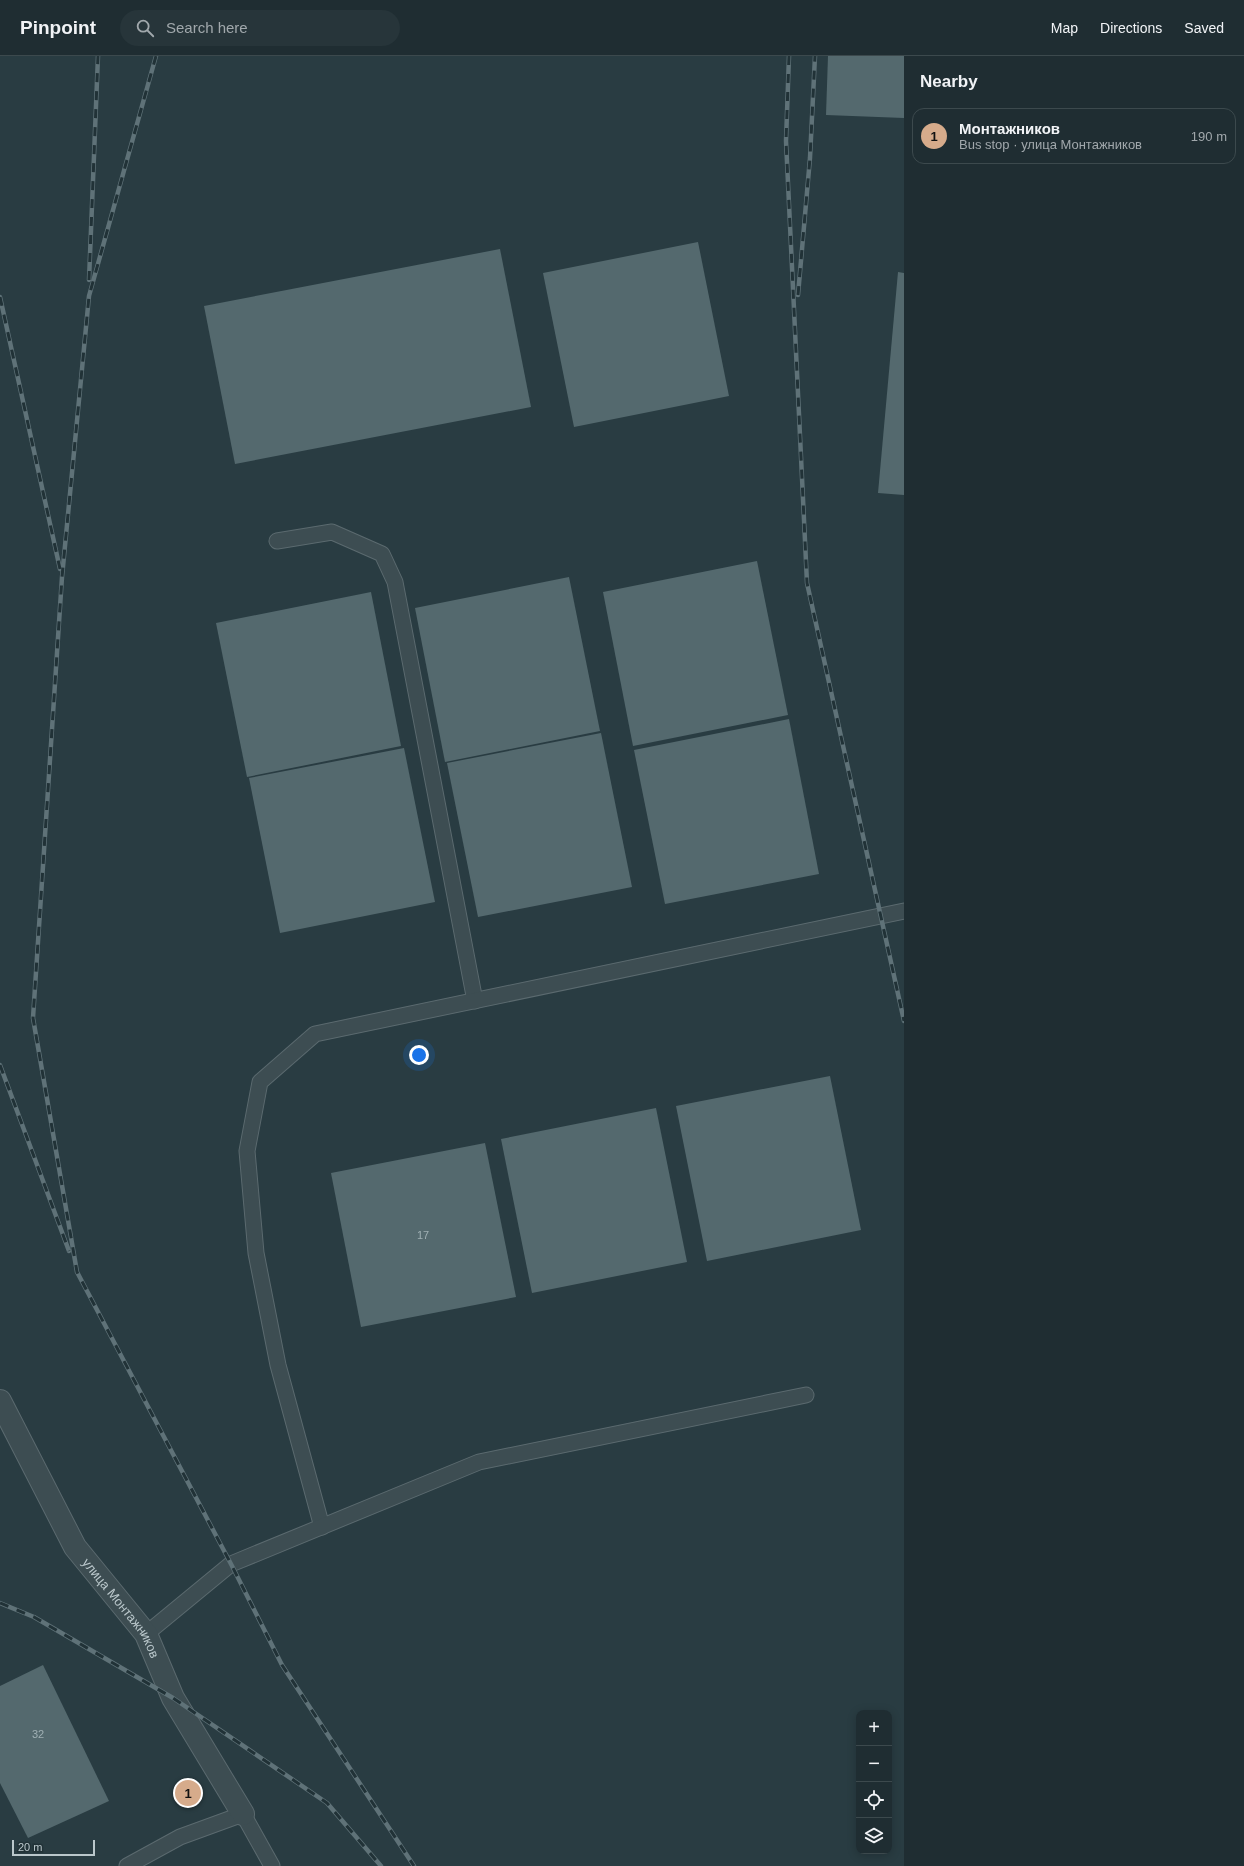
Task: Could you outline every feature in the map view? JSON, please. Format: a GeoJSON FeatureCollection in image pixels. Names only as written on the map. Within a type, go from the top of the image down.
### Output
{"type":"FeatureCollection","features":[{"type":"Feature","properties":{"kind":"street","name":"улица Монтажников"},"geometry":{"type":"LineString","coordinates":[[0,1401],[75,1547],[146,1634],[173,1698],[243,1814]]}},
{"type":"Feature","properties":{"kind":"lane"},"geometry":{"type":"LineString","coordinates":[[277,541],[332,532],[382,554],[395,582],[474,1001]]}},
{"type":"Feature","properties":{"kind":"lane"},"geometry":{"type":"LineString","coordinates":[[322,1527],[278,1365],[256,1253],[247,1151],[260,1082],[315,1034],[904,912]]}},
{"type":"Feature","properties":{"kind":"lane"},"geometry":{"type":"LineString","coordinates":[[146,1634],[231,1564],[479,1462],[806,1395]]}},
{"type":"Feature","properties":{"kind":"lane"},"geometry":{"type":"LineString","coordinates":[[127,1866],[180,1837],[243,1814],[272,1866]]}},
{"type":"Feature","properties":{"kind":"building"},"geometry":{"type":"Polygon","coordinates":[[[828,56],[904,56],[904,118],[826,115],[828,56]]]}},
{"type":"Feature","properties":{"kind":"building"},"geometry":{"type":"Polygon","coordinates":[[[698,242],[729,396],[574,427],[543,273],[698,242]]]}},
{"type":"Feature","properties":{"kind":"building"},"geometry":{"type":"Polygon","coordinates":[[[500,249],[531,407],[235,464],[204,306],[500,249]]]}},
{"type":"Feature","properties":{"kind":"building"},"geometry":{"type":"Polygon","coordinates":[[[898,272],[904,273],[904,495],[878,493],[898,272]]]}},
{"type":"Feature","properties":{"kind":"building"},"geometry":{"type":"Polygon","coordinates":[[[757,561],[788,715],[633,746],[603,592],[757,561]]]}},
{"type":"Feature","properties":{"kind":"building"},"geometry":{"type":"Polygon","coordinates":[[[569,577],[600,731],[445,762],[415,608],[569,577]]]}},
{"type":"Feature","properties":{"kind":"building"},"geometry":{"type":"Polygon","coordinates":[[[371,592],[401,746],[247,777],[216,623],[371,592]]]}},
{"type":"Feature","properties":{"kind":"building"},"geometry":{"type":"Polygon","coordinates":[[[789,719],[819,874],[665,904],[634,750],[789,719]]]}},
{"type":"Feature","properties":{"kind":"building"},"geometry":{"type":"Polygon","coordinates":[[[601,733],[632,887],[478,917],[447,763],[601,733]]]}},
{"type":"Feature","properties":{"kind":"building"},"geometry":{"type":"Polygon","coordinates":[[[404,748],[435,902],[280,933],[249,778],[404,748]]]}},
{"type":"Feature","properties":{"kind":"building"},"geometry":{"type":"Polygon","coordinates":[[[830,1076],[861,1230],[707,1261],[676,1106],[830,1076]]]}},
{"type":"Feature","properties":{"kind":"building"},"geometry":{"type":"Polygon","coordinates":[[[656,1108],[687,1262],[532,1293],[501,1139],[656,1108]]]}},
{"type":"Feature","properties":{"kind":"building"},"geometry":{"type":"Polygon","coordinates":[[[485,1143],[516,1297],[361,1327],[331,1173],[485,1143]]]}},
{"type":"Feature","properties":{"kind":"building"},"geometry":{"type":"Polygon","coordinates":[[[43,1665],[109,1801],[28,1838],[0,1783],[0,1686],[43,1665]]]}},
{"type":"Feature","properties":{"kind":"railway"},"geometry":{"type":"LineString","coordinates":[[89,280],[98,56]]}},
{"type":"Feature","properties":{"kind":"railway"},"geometry":{"type":"LineString","coordinates":[[156,56],[89,296],[62,577],[33,1018],[77,1272],[231,1564],[282,1665],[414,1866]]}},
{"type":"Feature","properties":{"kind":"railway"},"geometry":{"type":"LineString","coordinates":[[789,56],[786,141],[807,583],[904,1021]]}},
{"type":"Feature","properties":{"kind":"railway"},"geometry":{"type":"LineString","coordinates":[[798,295],[810,158],[815,56]]}},
{"type":"Feature","properties":{"kind":"railway"},"geometry":{"type":"LineString","coordinates":[[0,297],[60,569]]}},
{"type":"Feature","properties":{"kind":"railway"},"geometry":{"type":"LineString","coordinates":[[0,1065],[69,1251]]}},
{"type":"Feature","properties":{"kind":"railway"},"geometry":{"type":"LineString","coordinates":[[0,1603],[34,1617],[173,1698],[327,1803],[381,1866]]}},
{"type":"Feature","properties":{"kind":"place","name":"Монтажников"},"geometry":{"type":"Point","coordinates":[188,1793]}}]}
